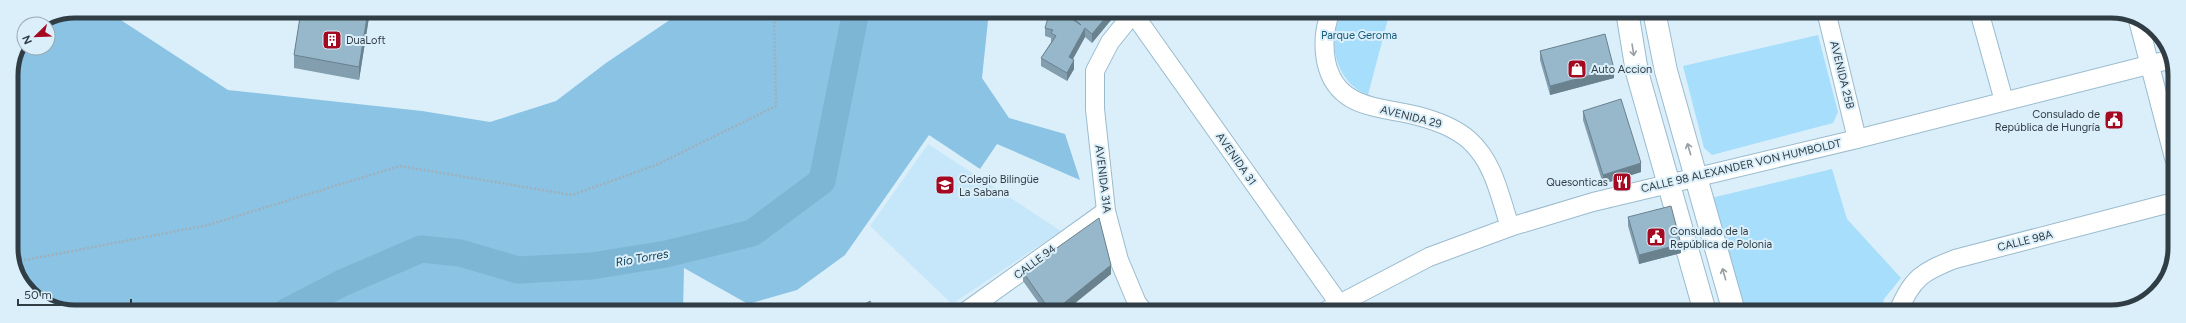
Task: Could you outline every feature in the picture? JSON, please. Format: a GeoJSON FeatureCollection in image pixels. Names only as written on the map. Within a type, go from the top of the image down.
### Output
{"type":"FeatureCollection","features":[{"type":"Feature","properties":{"kind":"main road"},"geometry":{"type":"LineString","coordinates":[[1628,18],[1637,72],[1702,305]]}},
{"type":"Feature","properties":{"kind":"main road"},"geometry":{"type":"LineString","coordinates":[[1655,18],[1666,71],[1697,176],[1732,305]]}},
{"type":"Feature","properties":{"kind":"street","name":"AVENIDA 31A"},"geometry":{"type":"LineString","coordinates":[[1129,18],[1110,42],[1095,71],[1096,123],[1106,211],[1120,260],[1136,305]]}},
{"type":"Feature","properties":{"kind":"street","name":"AVENIDA 31"},"geometry":{"type":"LineString","coordinates":[[1138,18],[1333,305]]}},
{"type":"Feature","properties":{"kind":"street","name":"AVENIDA 29"},"geometry":{"type":"LineString","coordinates":[[1328,18],[1323,46],[1328,69],[1340,90],[1357,103],[1383,110],[1416,116],[1450,127],[1469,140],[1481,153],[1490,168],[1510,227]]}},
{"type":"Feature","properties":{"kind":"street","name":"AVENIDA 25B"},"geometry":{"type":"LineString","coordinates":[[1828,18],[1857,139]]}},
{"type":"Feature","properties":{"kind":"street"},"geometry":{"type":"LineString","coordinates":[[1981,18],[2004,101]]}},
{"type":"Feature","properties":{"kind":"street"},"geometry":{"type":"LineString","coordinates":[[2140,26],[2168,135]]}},
{"type":"Feature","properties":{"kind":"street","name":"CALLE 98 ALEXANDER VON HUMBOLDT"},"geometry":{"type":"LineString","coordinates":[[1343,305],[1429,257],[1510,227],[1593,202],[1857,139],[2166,61]]}},
{"type":"Feature","properties":{"kind":"street","name":"CALLE 98A"},"geometry":{"type":"LineString","coordinates":[[1901,305],[1906,292],[1918,278],[1933,267],[1955,258],[2168,204]]}},
{"type":"Feature","properties":{"kind":"street","name":"CALLE 94"},"geometry":{"type":"LineString","coordinates":[[975,305],[1106,211]]}},
{"type":"Feature","properties":{"kind":"path"},"geometry":{"type":"LineString","coordinates":[[20,261],[208,225],[400,166],[572,195],[656,165],[776,106],[774,18]]}},
{"type":"Feature","properties":{"kind":"shaded area"},"geometry":{"type":"Polygon","coordinates":[[[75,18],[118,18],[228,90],[422,111],[490,122],[556,101],[606,63],[673,18],[988,18],[982,78],[1009,118],[1065,134],[1080,180],[997,144],[980,169],[929,135],[845,255],[797,290],[748,304],[684,268],[683,305],[68,305],[50,299],[40,293],[30,283],[24,273],[19,259],[19,64],[21,56],[56,56],[56,21],[75,18]]]}},
{"type":"Feature","properties":{"kind":"shaded area","name":"Colegio Bilingüe La Sabana"},"geometry":{"type":"Polygon","coordinates":[[[928,144],[1061,231],[952,304],[870,226],[928,144]]]}},
{"type":"Feature","properties":{"kind":"green space","name":"Parque Geroma"},"geometry":{"type":"Polygon","coordinates":[[[1340,18],[1388,18],[1368,95],[1357,89],[1348,81],[1341,71],[1336,59],[1334,47],[1338,22],[1340,18]]]}},
{"type":"Feature","properties":{"kind":"green space"},"geometry":{"type":"Polygon","coordinates":[[[1818,35],[1838,112],[1833,123],[1712,155],[1704,148],[1683,66],[1818,35]]]}},
{"type":"Feature","properties":{"kind":"green space"},"geometry":{"type":"Polygon","coordinates":[[[1832,169],[1847,219],[1901,278],[1884,299],[1883,305],[1742,305],[1711,198],[1832,169]]]}},
{"type":"Feature","properties":{"kind":"building","name":"DuaLoft"},"geometry":{"type":"Polygon","coordinates":[[[300,18],[367,18],[359,67],[294,55],[300,18]]]}},
{"type":"Feature","properties":{"kind":"building"},"geometry":{"type":"Polygon","coordinates":[[[1048,18],[1070,18],[1081,25],[1073,18],[1105,18],[1092,34],[1085,28],[1069,57],[1074,60],[1067,73],[1041,58],[1056,36],[1051,33],[1053,30],[1045,28],[1048,18]]]}},
{"type":"Feature","properties":{"kind":"building","name":"Auto Accion"},"geometry":{"type":"Polygon","coordinates":[[[1605,34],[1614,69],[1550,86],[1540,51],[1605,34]]]}},
{"type":"Feature","properties":{"kind":"building"},"geometry":{"type":"Polygon","coordinates":[[[1621,99],[1641,163],[1603,175],[1583,111],[1621,99]]]}},
{"type":"Feature","properties":{"kind":"building"},"geometry":{"type":"Polygon","coordinates":[[[1671,206],[1681,244],[1639,255],[1628,217],[1671,206]]]}},
{"type":"Feature","properties":{"kind":"building"},"geometry":{"type":"Polygon","coordinates":[[[1099,218],[1111,265],[1062,305],[1046,305],[1023,272],[1099,218]]]}},
{"type":"Feature","properties":{"kind":"building"},"geometry":{"type":"Polygon","coordinates":[[[870,301],[872,305],[863,305],[870,301]]]}},
{"type":"Feature","properties":{"kind":"waterway","name":"Río Torres"},"geometry":{"type":"LineString","coordinates":[[300,305],[342,283],[421,249],[460,253],[518,270],[592,266],[666,254],[752,233],[822,181],[855,18]]}},
{"type":"Feature","properties":{"kind":"place","name":"DuaLoft"},"geometry":{"type":"Point","coordinates":[332,40]}},
{"type":"Feature","properties":{"kind":"place","name":"Auto Accion"},"geometry":{"type":"Point","coordinates":[1577,69]}},
{"type":"Feature","properties":{"kind":"place","name":"Consulado de República de Hungría"},"geometry":{"type":"Point","coordinates":[2114,120]}},
{"type":"Feature","properties":{"kind":"place","name":"Quesonticas"},"geometry":{"type":"Point","coordinates":[1622,182]}},
{"type":"Feature","properties":{"kind":"place","name":"Colegio Bilingüe La Sabana"},"geometry":{"type":"Point","coordinates":[945,185]}},
{"type":"Feature","properties":{"kind":"place","name":"Consulado de la República de Polonia"},"geometry":{"type":"Point","coordinates":[1656,237]}}]}
